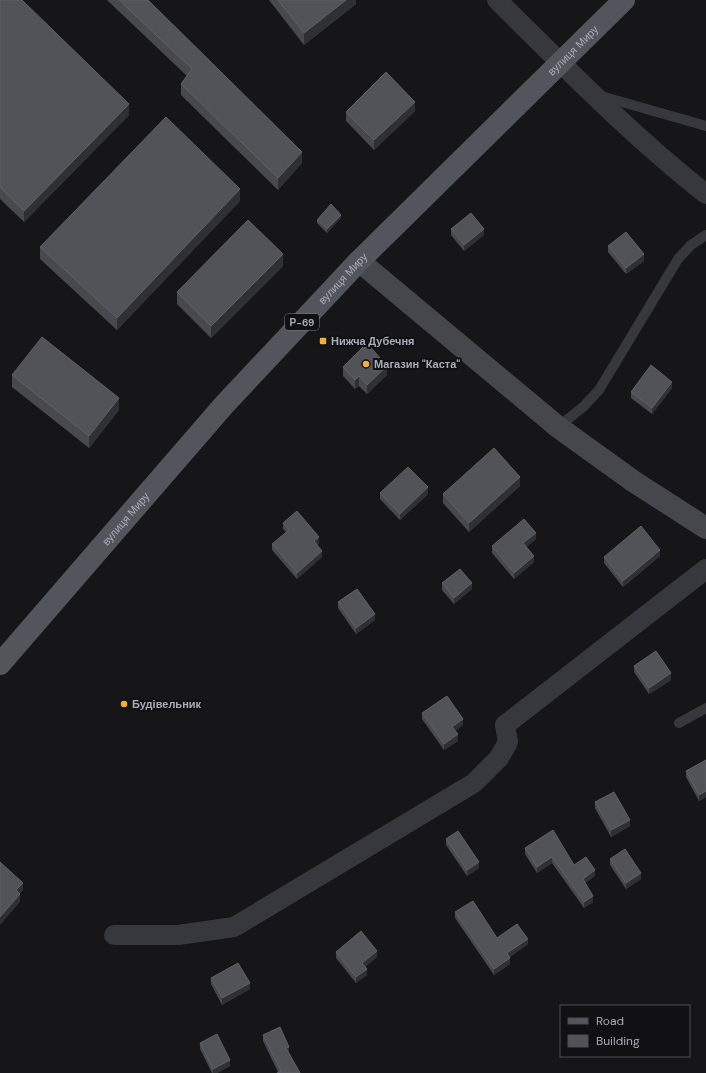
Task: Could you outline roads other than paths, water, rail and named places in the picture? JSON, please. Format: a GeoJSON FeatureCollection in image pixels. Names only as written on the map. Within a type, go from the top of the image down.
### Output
{"type":"FeatureCollection","features":[{"type":"Feature","properties":{"kind":"main road","name":"вулиця Миру"},"geometry":{"type":"LineString","coordinates":[[0,664],[218,411],[359,261],[624,0]]}},
{"type":"Feature","properties":{"kind":"street"},"geometry":{"type":"LineString","coordinates":[[497,0],[646,144],[706,194]]}},
{"type":"Feature","properties":{"kind":"street"},"geometry":{"type":"LineString","coordinates":[[359,261],[558,426],[633,481],[706,528]]}},
{"type":"Feature","properties":{"kind":"street"},"geometry":{"type":"LineString","coordinates":[[114,935],[178,935],[234,927],[474,783],[499,758],[505,748],[508,742],[505,725],[706,569]]}},
{"type":"Feature","properties":{"kind":"lane"},"geometry":{"type":"LineString","coordinates":[[593,94],[706,126]]}},
{"type":"Feature","properties":{"kind":"lane"},"geometry":{"type":"LineString","coordinates":[[558,426],[583,407],[599,390],[678,259],[691,245],[706,235]]}},
{"type":"Feature","properties":{"kind":"lane"},"geometry":{"type":"LineString","coordinates":[[679,723],[706,708]]}},
{"type":"Feature","properties":{"kind":"place","name":"Нижча Дубечня"},"geometry":{"type":"Point","coordinates":[323,341]}},
{"type":"Feature","properties":{"kind":"place","name":"Магазин \"Каста\""},"geometry":{"type":"Point","coordinates":[366,364]}},
{"type":"Feature","properties":{"kind":"place","name":"Будівельник"},"geometry":{"type":"Point","coordinates":[124,704]}}]}
